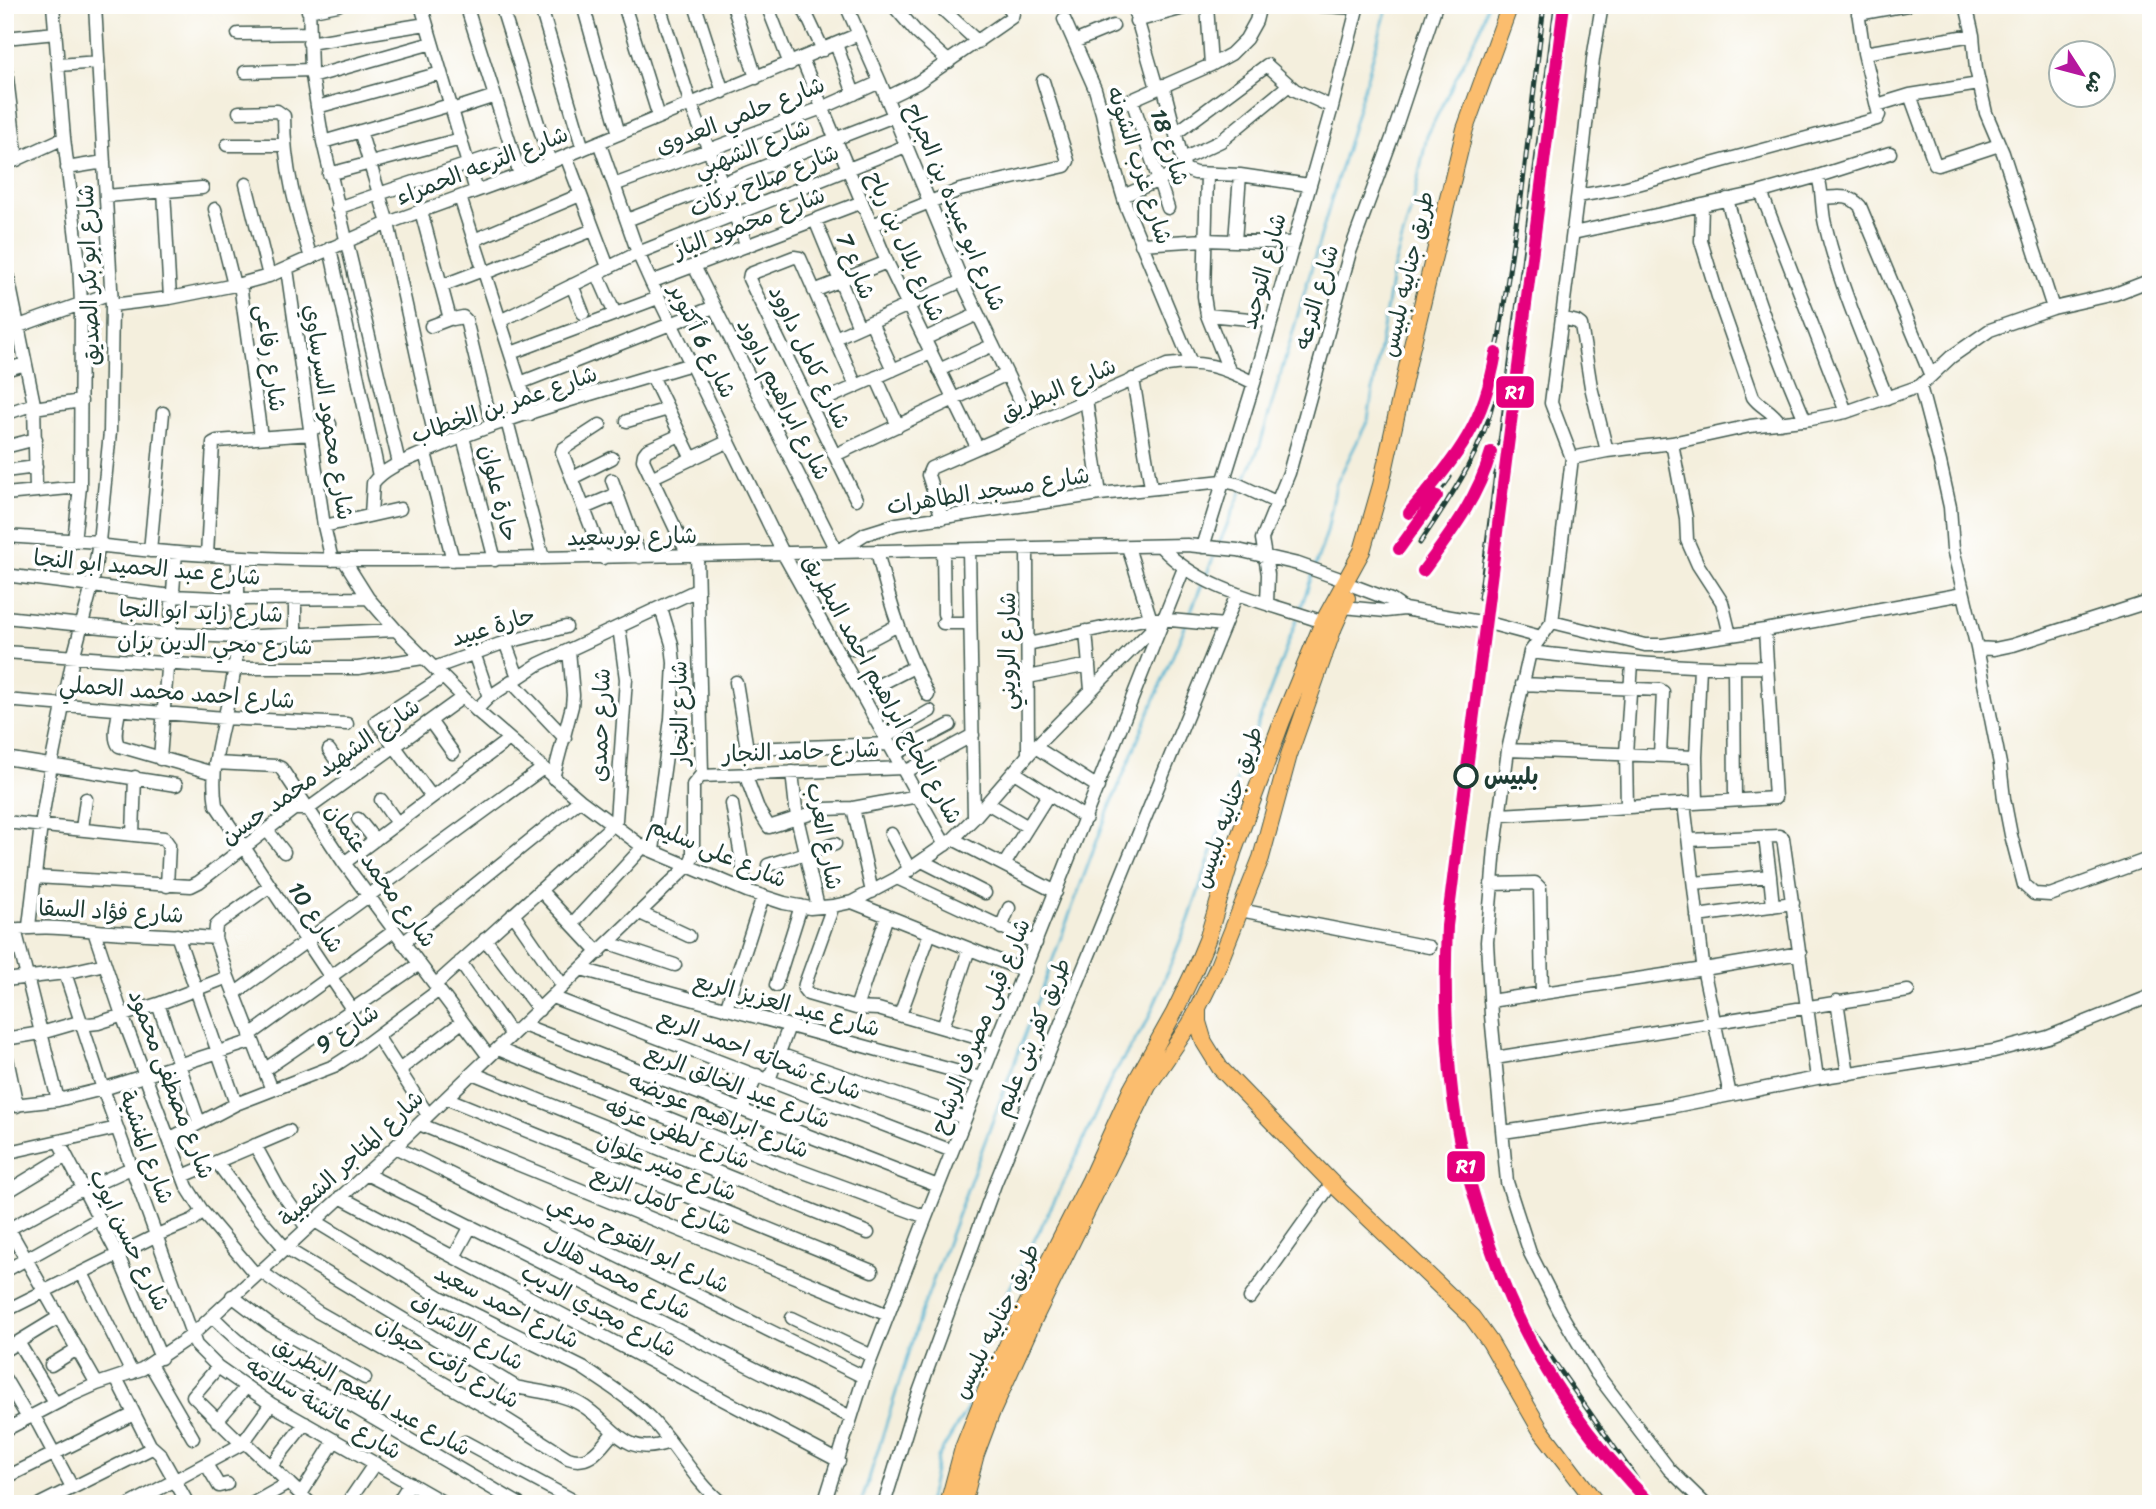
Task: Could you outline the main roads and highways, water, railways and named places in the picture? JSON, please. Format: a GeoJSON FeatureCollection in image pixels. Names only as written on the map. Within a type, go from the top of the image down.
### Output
{"type":"FeatureCollection","features":[{"type":"Feature","properties":{"kind":"main road","name":"طريق جنابيه بلبيس"},"geometry":{"type":"LineString","coordinates":[[963,1504],[973,1464],[1028,1316],[1131,1090],[1174,1013],[1202,955],[1234,850],[1319,620],[1357,562],[1369,529],[1462,142],[1510,5]]}},
{"type":"Feature","properties":{"kind":"main road","name":"طريق جنابيه بلبيس"},"geometry":{"type":"LineString","coordinates":[[948,1504],[963,1448],[978,1409],[1148,1086],[1194,1017],[1240,910],[1261,858],[1289,755],[1343,607],[1344,581]]}},
{"type":"Feature","properties":{"kind":"main road"},"geometry":{"type":"LineString","coordinates":[[1234,850],[1261,858]]}},
{"type":"Feature","properties":{"kind":"main road"},"geometry":{"type":"LineString","coordinates":[[1174,1013],[1182,1022],[1194,1017],[1204,1042],[1220,1068],[1332,1183],[1472,1317],[1490,1342],[1540,1429],[1597,1504]]}},
{"type":"Feature","properties":{"kind":"waterway"},"geometry":{"type":"LineString","coordinates":[[1244,482],[1260,445],[1388,5]]}},
{"type":"Feature","properties":{"kind":"waterway"},"geometry":{"type":"LineString","coordinates":[[1315,567],[1327,532],[1336,484],[1368,420],[1392,274],[1413,202],[1427,136],[1481,27],[1487,5]]}},
{"type":"Feature","properties":{"kind":"waterway"},"geometry":{"type":"LineString","coordinates":[[1219,544],[1241,492]]}},
{"type":"Feature","properties":{"kind":"waterway"},"geometry":{"type":"LineString","coordinates":[[1206,576],[1215,553]]}},
{"type":"Feature","properties":{"kind":"waterway"},"geometry":{"type":"LineString","coordinates":[[1300,610],[1313,573]]}},
{"type":"Feature","properties":{"kind":"waterway"},"geometry":{"type":"LineString","coordinates":[[1188,618],[1203,582]]}},
{"type":"Feature","properties":{"kind":"waterway"},"geometry":{"type":"LineString","coordinates":[[928,1504],[938,1457],[967,1409],[981,1345],[1070,1170],[1113,1075],[1147,1022],[1188,922],[1233,790],[1297,619]]}},
{"type":"Feature","properties":{"kind":"waterway"},"geometry":{"type":"LineString","coordinates":[[861,1504],[921,1313],[1107,814],[1186,624]]}},
{"type":"Feature","properties":{"kind":"railway"},"geometry":{"type":"LineString","coordinates":[[1520,207],[1544,5]]}},
{"type":"Feature","properties":{"kind":"railway"},"geometry":{"type":"LineString","coordinates":[[1480,598],[1556,5]]}},
{"type":"Feature","properties":{"kind":"railway"},"geometry":{"type":"LineString","coordinates":[[1409,513],[1461,450],[1484,404],[1499,339],[1520,196]]}},
{"type":"Feature","properties":{"kind":"railway"},"geometry":{"type":"LineString","coordinates":[[1420,543],[1473,458],[1493,401]]}},
{"type":"Feature","properties":{"kind":"railway"},"geometry":{"type":"LineString","coordinates":[[1423,571],[1471,500],[1491,450]]}},
{"type":"Feature","properties":{"kind":"railway"},"geometry":{"type":"LineString","coordinates":[[1399,549],[1450,477]]}},
{"type":"Feature","properties":{"kind":"railway"},"geometry":{"type":"LineString","coordinates":[[1449,906],[1455,1108],[1510,1299],[1654,1504]]}},
{"type":"Feature","properties":{"kind":"place","name":"بلبيس"},"geometry":{"type":"Point","coordinates":[1466,776]}}]}
